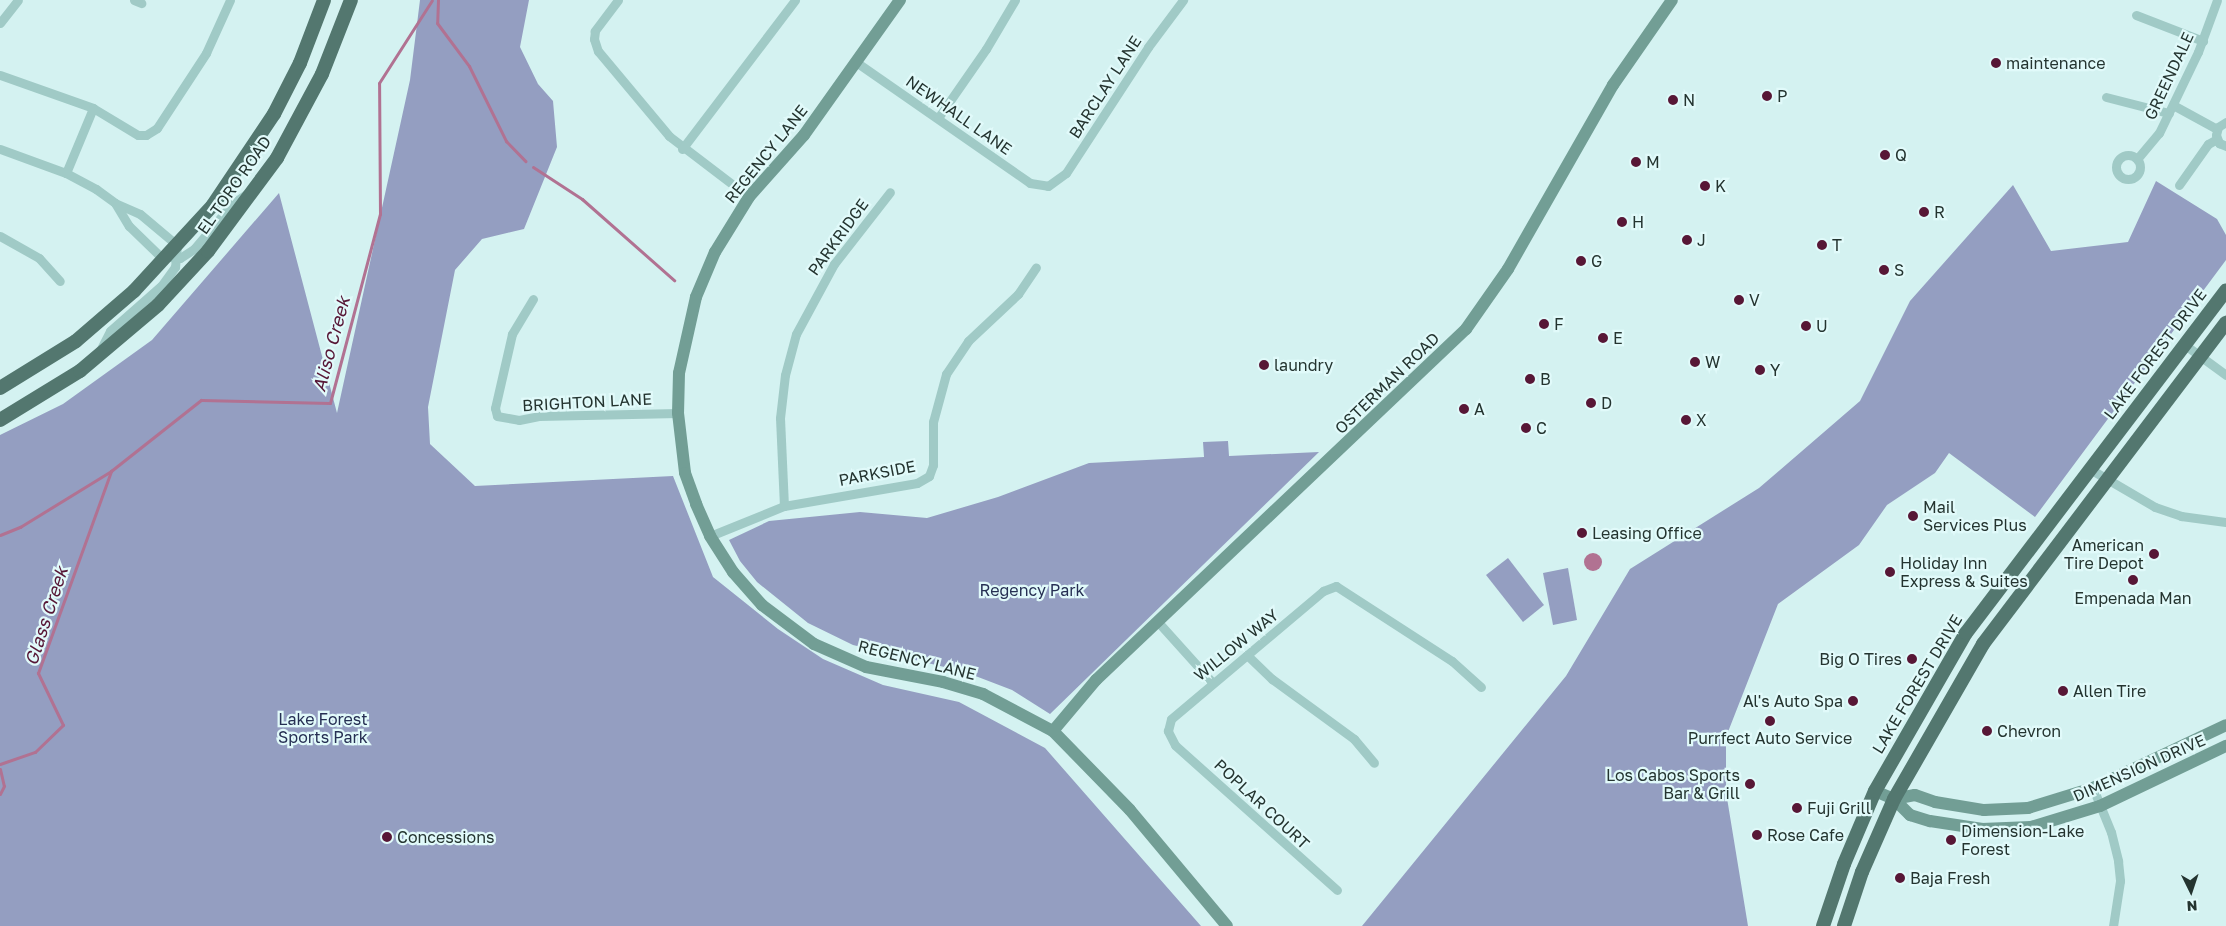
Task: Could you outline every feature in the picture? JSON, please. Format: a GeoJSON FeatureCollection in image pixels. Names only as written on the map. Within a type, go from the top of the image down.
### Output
{"type":"FeatureCollection","features":[{"type":"Feature","properties":{"kind":"main road","name":"EL TORO ROAD"},"geometry":{"type":"LineString","coordinates":[[0,388],[76,341],[134,291],[173,253],[213,205],[274,114],[300,63],[324,0]]}},
{"type":"Feature","properties":{"kind":"main road","name":"EL TORO ROAD"},"geometry":{"type":"LineString","coordinates":[[0,420],[42,397],[98,356],[158,305],[208,251],[277,158],[322,74],[351,0]]}},
{"type":"Feature","properties":{"kind":"main road","name":"LAKE FOREST DRIVE"},"geometry":{"type":"LineString","coordinates":[[1823,926],[1844,864],[1876,791],[1966,633],[2226,291]]}},
{"type":"Feature","properties":{"kind":"main road"},"geometry":{"type":"LineString","coordinates":[[1844,926],[1862,872],[1894,799],[1982,644],[2226,324]]}},
{"type":"Feature","properties":{"kind":"street"},"geometry":{"type":"LineString","coordinates":[[0,22],[18,0]]}},
{"type":"Feature","properties":{"kind":"street"},"geometry":{"type":"LineString","coordinates":[[0,75],[93,108],[138,135],[146,135],[157,128],[206,53],[230,0]]}},
{"type":"Feature","properties":{"kind":"street"},"geometry":{"type":"LineString","coordinates":[[618,0],[596,32],[594,40],[598,51],[682,149],[749,197]]}},
{"type":"Feature","properties":{"kind":"street"},"geometry":{"type":"LineString","coordinates":[[682,149],[795,0]]}},
{"type":"Feature","properties":{"kind":"street","name":"REGENCY LANE"},"geometry":{"type":"LineString","coordinates":[[900,0],[804,135],[749,197],[715,252],[696,296],[679,373],[678,413],[685,472],[710,536],[733,572],[762,605],[814,644],[866,667],[943,682],[983,694],[1053,731],[1130,810],[1228,926]]}},
{"type":"Feature","properties":{"kind":"street"},"geometry":{"type":"LineString","coordinates":[[938,118],[986,49],[1015,0]]}},
{"type":"Feature","properties":{"kind":"street","name":"BARCLAY LANE"},"geometry":{"type":"LineString","coordinates":[[1048,186],[1066,173],[1148,47],[1183,0]]}},
{"type":"Feature","properties":{"kind":"street","name":"OSTERMAN ROAD"},"geometry":{"type":"LineString","coordinates":[[1053,731],[1079,698],[1466,329],[1508,268],[1612,85],[1672,0]]}},
{"type":"Feature","properties":{"kind":"street","name":"GREENDALE"},"geometry":{"type":"LineString","coordinates":[[2137,159],[2159,134],[2203,41],[2217,0]]}},
{"type":"Feature","properties":{"kind":"street"},"geometry":{"type":"LineString","coordinates":[[2136,15],[2203,41]]}},
{"type":"Feature","properties":{"kind":"street","name":"NEWHALL LANE"},"geometry":{"type":"LineString","coordinates":[[856,62],[1030,183],[1048,186]]}},
{"type":"Feature","properties":{"kind":"street"},"geometry":{"type":"LineString","coordinates":[[2106,97],[2171,109],[2217,129]]}},
{"type":"Feature","properties":{"kind":"street"},"geometry":{"type":"LineString","coordinates":[[66,173],[93,108]]}},
{"type":"Feature","properties":{"kind":"street"},"geometry":{"type":"LineString","coordinates":[[2217,129],[2226,122]]}},
{"type":"Feature","properties":{"kind":"street"},"geometry":{"type":"LineString","coordinates":[[2217,129],[2217,139]]}},
{"type":"Feature","properties":{"kind":"street"},"geometry":{"type":"LineString","coordinates":[[2217,139],[2226,146]]}},
{"type":"Feature","properties":{"kind":"street"},"geometry":{"type":"LineString","coordinates":[[2179,184],[2208,144],[2217,139]]}},
{"type":"Feature","properties":{"kind":"street"},"geometry":{"type":"LineString","coordinates":[[0,149],[66,173],[115,203],[140,214],[173,253]]}},
{"type":"Feature","properties":{"kind":"street"},"geometry":{"type":"LineString","coordinates":[[115,203],[128,226],[160,256],[194,249],[232,204],[255,188]]}},
{"type":"Feature","properties":{"kind":"street","name":"PARKRIDGE"},"geometry":{"type":"LineString","coordinates":[[784,506],[780,418],[785,375],[796,334],[834,264],[890,192]]}},
{"type":"Feature","properties":{"kind":"street"},"geometry":{"type":"LineString","coordinates":[[0,236],[39,258],[60,281]]}},
{"type":"Feature","properties":{"kind":"street","name":"EL TORO ROAD"},"geometry":{"type":"LineString","coordinates":[[98,356],[110,331],[161,286],[175,267],[173,253]]}},
{"type":"Feature","properties":{"kind":"street","name":"PARKSIDE"},"geometry":{"type":"LineString","coordinates":[[710,536],[784,506],[916,483],[929,476],[933,465],[933,422],[946,374],[968,341],[1018,294],[1036,267]]}},
{"type":"Feature","properties":{"kind":"street","name":"BRIGHTON LANE"},"geometry":{"type":"LineString","coordinates":[[533,299],[512,334],[495,408],[497,416],[519,420],[539,416],[678,413]]}},
{"type":"Feature","properties":{"kind":"street"},"geometry":{"type":"LineString","coordinates":[[2184,345],[2226,375]]}},
{"type":"Feature","properties":{"kind":"street"},"geometry":{"type":"LineString","coordinates":[[2090,469],[2106,480],[2162,510],[2181,516],[2226,522]]}},
{"type":"Feature","properties":{"kind":"street","name":"WILLOW WAY"},"geometry":{"type":"LineString","coordinates":[[1170,737],[1168,731],[1171,719],[1212,682],[1323,591],[1336,586],[1452,662],[1481,687]]}},
{"type":"Feature","properties":{"kind":"street"},"geometry":{"type":"LineString","coordinates":[[1158,622],[1212,682]]}},
{"type":"Feature","properties":{"kind":"street"},"geometry":{"type":"LineString","coordinates":[[1247,655],[1272,679],[1354,739],[1374,763]]}},
{"type":"Feature","properties":{"kind":"street","name":"DIMENSION DRIVE"},"geometry":{"type":"LineString","coordinates":[[1894,799],[1914,795],[1935,802],[1993,810],[2028,808],[2093,788],[2226,725]]}},
{"type":"Feature","properties":{"kind":"street","name":"POPLAR COURT"},"geometry":{"type":"LineString","coordinates":[[1170,737],[1337,890]]}},
{"type":"Feature","properties":{"kind":"street","name":"DIMENSION DRIVE"},"geometry":{"type":"LineString","coordinates":[[1876,791],[1894,799],[1910,815],[1982,829],[2031,827],[2100,806],[2226,746]]}},
{"type":"Feature","properties":{"kind":"street"},"geometry":{"type":"LineString","coordinates":[[2093,788],[2112,832],[2119,868],[2113,926]]}},
{"type":"Feature","properties":{"kind":"green space","name":"Lake Forest Sports Park"},"geometry":{"type":"Polygon","coordinates":[[[420,0],[529,0],[520,47],[538,84],[553,101],[557,147],[524,229],[482,239],[455,270],[428,407],[430,444],[475,486],[673,476],[713,577],[778,629],[823,659],[883,685],[959,702],[1045,748],[1201,926],[0,926],[0,435],[63,404],[152,340],[279,193],[337,413],[410,80],[420,0]]]}},
{"type":"Feature","properties":{"kind":"green space"},"geometry":{"type":"Polygon","coordinates":[[[2156,181],[2217,219],[2226,235],[2226,260],[2035,517],[1949,453],[1935,473],[1887,505],[1859,545],[1778,604],[1726,737],[1726,792],[1748,926],[1362,926],[1566,676],[1630,569],[1759,488],[1860,401],[1910,301],[2013,185],[2051,251],[2128,242],[2156,181]]]}},
{"type":"Feature","properties":{"kind":"green space","name":"Regency Park"},"geometry":{"type":"Polygon","coordinates":[[[1228,441],[1229,456],[1319,452],[1050,714],[1012,690],[965,672],[853,645],[808,623],[757,582],[740,561],[729,540],[769,521],[860,512],[927,518],[998,497],[1089,463],[1204,457],[1203,442],[1228,441]]]}},
{"type":"Feature","properties":{"kind":"green space"},"geometry":{"type":"Polygon","coordinates":[[[1508,558],[1544,605],[1523,622],[1486,575],[1508,558]]]}},
{"type":"Feature","properties":{"kind":"green space"},"geometry":{"type":"Polygon","coordinates":[[[1568,568],[1577,620],[1553,625],[1543,573],[1568,568]]]}},
{"type":"Feature","properties":{"kind":"shaded area"},"geometry":{"type":"Polygon","coordinates":[[[1589,553],[1597,553],[1602,558],[1600,569],[1589,571],[1584,566],[1584,558],[1589,553]]]}},
{"type":"Feature","properties":{"kind":"waterway","name":"Aliso Creek"},"geometry":{"type":"LineString","coordinates":[[0,535],[20,527],[111,471],[201,400],[330,403],[380,214],[379,83],[432,0]]}},
{"type":"Feature","properties":{"kind":"waterway"},"geometry":{"type":"LineString","coordinates":[[438,0],[437,23],[469,66],[506,141],[525,161]]}},
{"type":"Feature","properties":{"kind":"waterway"},"geometry":{"type":"LineString","coordinates":[[533,167],[582,199],[674,280]]}},
{"type":"Feature","properties":{"kind":"waterway","name":"Glass Creek"},"geometry":{"type":"LineString","coordinates":[[0,764],[35,752],[63,725],[38,673],[111,471]]}},
{"type":"Feature","properties":{"kind":"waterway","name":"Glass Creek"},"geometry":{"type":"LineString","coordinates":[[0,769],[4,786],[0,794]]}},
{"type":"Feature","properties":{"kind":"place","name":"maintenance"},"geometry":{"type":"Point","coordinates":[1996,63]}},
{"type":"Feature","properties":{"kind":"place","name":"P"},"geometry":{"type":"Point","coordinates":[1767,96]}},
{"type":"Feature","properties":{"kind":"place","name":"N"},"geometry":{"type":"Point","coordinates":[1673,100]}},
{"type":"Feature","properties":{"kind":"place","name":"Q"},"geometry":{"type":"Point","coordinates":[1885,155]}},
{"type":"Feature","properties":{"kind":"place","name":"M"},"geometry":{"type":"Point","coordinates":[1636,162]}},
{"type":"Feature","properties":{"kind":"place","name":"K"},"geometry":{"type":"Point","coordinates":[1705,186]}},
{"type":"Feature","properties":{"kind":"place","name":"R"},"geometry":{"type":"Point","coordinates":[1924,212]}},
{"type":"Feature","properties":{"kind":"place","name":"H"},"geometry":{"type":"Point","coordinates":[1622,222]}},
{"type":"Feature","properties":{"kind":"place","name":"J"},"geometry":{"type":"Point","coordinates":[1687,240]}},
{"type":"Feature","properties":{"kind":"place","name":"T"},"geometry":{"type":"Point","coordinates":[1822,245]}},
{"type":"Feature","properties":{"kind":"place","name":"G"},"geometry":{"type":"Point","coordinates":[1581,261]}},
{"type":"Feature","properties":{"kind":"place","name":"S"},"geometry":{"type":"Point","coordinates":[1884,270]}},
{"type":"Feature","properties":{"kind":"place","name":"V"},"geometry":{"type":"Point","coordinates":[1739,300]}},
{"type":"Feature","properties":{"kind":"place","name":"F"},"geometry":{"type":"Point","coordinates":[1544,324]}},
{"type":"Feature","properties":{"kind":"place","name":"U"},"geometry":{"type":"Point","coordinates":[1806,326]}},
{"type":"Feature","properties":{"kind":"place","name":"E"},"geometry":{"type":"Point","coordinates":[1603,338]}},
{"type":"Feature","properties":{"kind":"place","name":"W"},"geometry":{"type":"Point","coordinates":[1695,362]}},
{"type":"Feature","properties":{"kind":"place","name":"laundry"},"geometry":{"type":"Point","coordinates":[1264,365]}},
{"type":"Feature","properties":{"kind":"place","name":"Y"},"geometry":{"type":"Point","coordinates":[1760,370]}},
{"type":"Feature","properties":{"kind":"place","name":"B"},"geometry":{"type":"Point","coordinates":[1530,379]}},
{"type":"Feature","properties":{"kind":"place","name":"D"},"geometry":{"type":"Point","coordinates":[1591,403]}},
{"type":"Feature","properties":{"kind":"place","name":"A"},"geometry":{"type":"Point","coordinates":[1464,409]}},
{"type":"Feature","properties":{"kind":"place","name":"X"},"geometry":{"type":"Point","coordinates":[1686,420]}},
{"type":"Feature","properties":{"kind":"place","name":"C"},"geometry":{"type":"Point","coordinates":[1526,428]}},
{"type":"Feature","properties":{"kind":"place","name":"Mail Services Plus"},"geometry":{"type":"Point","coordinates":[1913,516]}},
{"type":"Feature","properties":{"kind":"place","name":"Leasing Office"},"geometry":{"type":"Point","coordinates":[1582,533]}},
{"type":"Feature","properties":{"kind":"place","name":"American Tire Depot"},"geometry":{"type":"Point","coordinates":[2154,554]}},
{"type":"Feature","properties":{"kind":"place","name":"Holiday Inn Express & Suites"},"geometry":{"type":"Point","coordinates":[1890,572]}},
{"type":"Feature","properties":{"kind":"place","name":"Empenada Man"},"geometry":{"type":"Point","coordinates":[2133,580]}},
{"type":"Feature","properties":{"kind":"place","name":"Big O Tires"},"geometry":{"type":"Point","coordinates":[1912,659]}},
{"type":"Feature","properties":{"kind":"place","name":"Allen Tire"},"geometry":{"type":"Point","coordinates":[2063,691]}},
{"type":"Feature","properties":{"kind":"place","name":"Al's Auto Spa"},"geometry":{"type":"Point","coordinates":[1853,701]}},
{"type":"Feature","properties":{"kind":"place","name":"Purrfect Auto Service"},"geometry":{"type":"Point","coordinates":[1770,721]}},
{"type":"Feature","properties":{"kind":"place","name":"Chevron"},"geometry":{"type":"Point","coordinates":[1987,731]}},
{"type":"Feature","properties":{"kind":"place","name":"Los Cabos Sports Bar & Grill"},"geometry":{"type":"Point","coordinates":[1750,784]}},
{"type":"Feature","properties":{"kind":"place","name":"Fuji Grill"},"geometry":{"type":"Point","coordinates":[1797,808]}},
{"type":"Feature","properties":{"kind":"place","name":"Rose Cafe"},"geometry":{"type":"Point","coordinates":[1757,835]}},
{"type":"Feature","properties":{"kind":"place","name":"Concessions"},"geometry":{"type":"Point","coordinates":[387,837]}},
{"type":"Feature","properties":{"kind":"place","name":"Dimension-Lake Forest"},"geometry":{"type":"Point","coordinates":[1951,840]}},
{"type":"Feature","properties":{"kind":"place","name":"Baja Fresh"},"geometry":{"type":"Point","coordinates":[1900,878]}}]}
